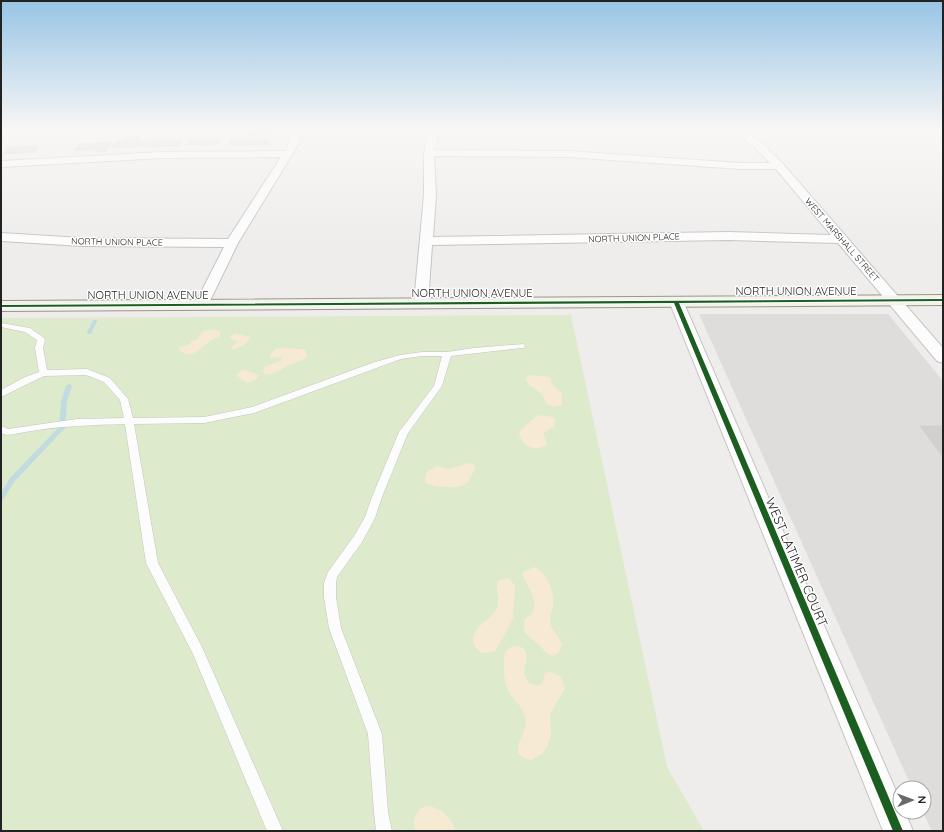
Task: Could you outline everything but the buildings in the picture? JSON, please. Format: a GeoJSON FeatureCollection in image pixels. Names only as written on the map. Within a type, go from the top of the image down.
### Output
{"type":"FeatureCollection","features":[{"type":"Feature","properties":{"kind":"street"},"geometry":{"type":"LineString","coordinates":[[202,304],[232,243],[279,168]]}},
{"type":"Feature","properties":{"kind":"street"},"geometry":{"type":"LineString","coordinates":[[421,303],[430,195],[429,168]]}},
{"type":"Feature","properties":{"kind":"street","name":"WEST MARSHALL STREET"},"geometry":{"type":"LineString","coordinates":[[781,168],[943,358]]}},
{"type":"Feature","properties":{"kind":"street","name":"NORTH UNION PLACE"},"geometry":{"type":"LineString","coordinates":[[427,242],[728,236],[841,239]]}},
{"type":"Feature","properties":{"kind":"street","name":"NORTH UNION PLACE"},"geometry":{"type":"LineString","coordinates":[[1,237],[82,242],[232,243]]}},
{"type":"Feature","properties":{"kind":"street","name":"NORTH UNION AVENUE"},"geometry":{"type":"LineString","coordinates":[[1,306],[943,300]]}},
{"type":"Feature","properties":{"kind":"street","name":"WEST LATIMER COURT"},"geometry":{"type":"LineString","coordinates":[[676,301],[898,831]]}},
{"type":"Feature","properties":{"kind":"lane"},"geometry":{"type":"LineString","coordinates":[[1,325],[21,327],[34,332],[38,336],[41,340],[39,348],[43,373]]}},
{"type":"Feature","properties":{"kind":"lane"},"geometry":{"type":"LineString","coordinates":[[1,429],[7,432],[77,422],[129,420],[187,421],[240,414],[389,360],[422,354],[447,354],[522,346]]}},
{"type":"Feature","properties":{"kind":"lane"},"geometry":{"type":"LineString","coordinates":[[384,831],[381,812],[375,734],[335,628],[330,597],[330,583],[332,575],[358,539],[370,518],[376,497],[404,432],[438,386],[447,354]]}},
{"type":"Feature","properties":{"kind":"lane"},"geometry":{"type":"LineString","coordinates":[[1,394],[28,379],[43,373],[87,372],[107,380],[124,399],[129,420],[152,563],[198,651],[275,831]]}},
{"type":"Feature","properties":{"kind":"shaded area"},"geometry":{"type":"Polygon","coordinates":[[[699,314],[888,314],[943,381],[943,831],[932,831],[927,820],[932,820],[932,780],[908,780],[699,314]]]}},
{"type":"Feature","properties":{"kind":"green space"},"geometry":{"type":"Polygon","coordinates":[[[571,315],[667,767],[704,831],[1,831],[1,318],[571,315]]]}},
{"type":"Feature","properties":{"kind":"sand"},"geometry":{"type":"Polygon","coordinates":[[[209,330],[220,332],[220,336],[209,341],[193,354],[181,352],[178,348],[190,344],[192,341],[198,339],[202,332],[209,330]]]}},
{"type":"Feature","properties":{"kind":"sand"},"geometry":{"type":"Polygon","coordinates":[[[235,334],[251,337],[244,345],[234,350],[231,348],[237,340],[233,340],[229,337],[235,334]]]}},
{"type":"Feature","properties":{"kind":"sand"},"geometry":{"type":"Polygon","coordinates":[[[276,349],[301,349],[306,351],[307,356],[300,361],[274,373],[264,374],[263,370],[265,367],[282,360],[281,357],[270,358],[271,353],[276,349]]]}},
{"type":"Feature","properties":{"kind":"sand"},"geometry":{"type":"Polygon","coordinates":[[[242,370],[259,375],[255,380],[247,383],[236,375],[242,370]]]}},
{"type":"Feature","properties":{"kind":"sand"},"geometry":{"type":"Polygon","coordinates":[[[529,375],[550,377],[553,386],[562,393],[562,405],[554,407],[547,404],[541,393],[529,385],[525,379],[529,375]]]}},
{"type":"Feature","properties":{"kind":"sand"},"geometry":{"type":"Polygon","coordinates":[[[538,415],[553,417],[555,421],[554,427],[543,433],[547,444],[543,447],[534,448],[527,445],[521,439],[519,434],[522,429],[538,415]]]}},
{"type":"Feature","properties":{"kind":"sand"},"geometry":{"type":"Polygon","coordinates":[[[469,463],[473,464],[475,470],[467,482],[461,486],[439,487],[425,482],[427,471],[437,466],[448,469],[469,463]]]}},
{"type":"Feature","properties":{"kind":"sand"},"geometry":{"type":"Polygon","coordinates":[[[534,567],[542,572],[546,577],[553,594],[553,606],[550,623],[562,645],[558,653],[553,656],[546,653],[526,634],[524,628],[525,619],[534,609],[534,604],[531,591],[522,574],[534,567]]]}},
{"type":"Feature","properties":{"kind":"sand"},"geometry":{"type":"Polygon","coordinates":[[[508,578],[515,585],[513,618],[496,650],[481,653],[474,645],[473,639],[477,629],[493,614],[498,606],[497,584],[499,580],[508,578]]]}},
{"type":"Feature","properties":{"kind":"sand"},"geometry":{"type":"Polygon","coordinates":[[[519,646],[524,649],[526,653],[524,672],[525,678],[529,683],[538,686],[542,684],[545,673],[551,672],[560,676],[565,688],[550,714],[551,735],[547,747],[542,754],[531,760],[518,754],[518,745],[526,725],[526,721],[524,712],[507,688],[505,678],[505,652],[511,647],[519,646]]]}},
{"type":"Feature","properties":{"kind":"sand"},"geometry":{"type":"Polygon","coordinates":[[[425,806],[430,806],[444,813],[451,821],[456,831],[415,831],[415,817],[425,806]]]}},
{"type":"Feature","properties":{"kind":"waterway"},"geometry":{"type":"LineString","coordinates":[[89,333],[95,321]]}},
{"type":"Feature","properties":{"kind":"waterway"},"geometry":{"type":"LineString","coordinates":[[1,498],[12,480],[62,428],[64,401],[69,386]]}},
{"type":"Feature","properties":{"kind":"cycle path"},"geometry":{"type":"LineString","coordinates":[[1,306],[943,300]]}},
{"type":"Feature","properties":{"kind":"cycle path"},"geometry":{"type":"LineString","coordinates":[[676,301],[898,831]]}}]}
